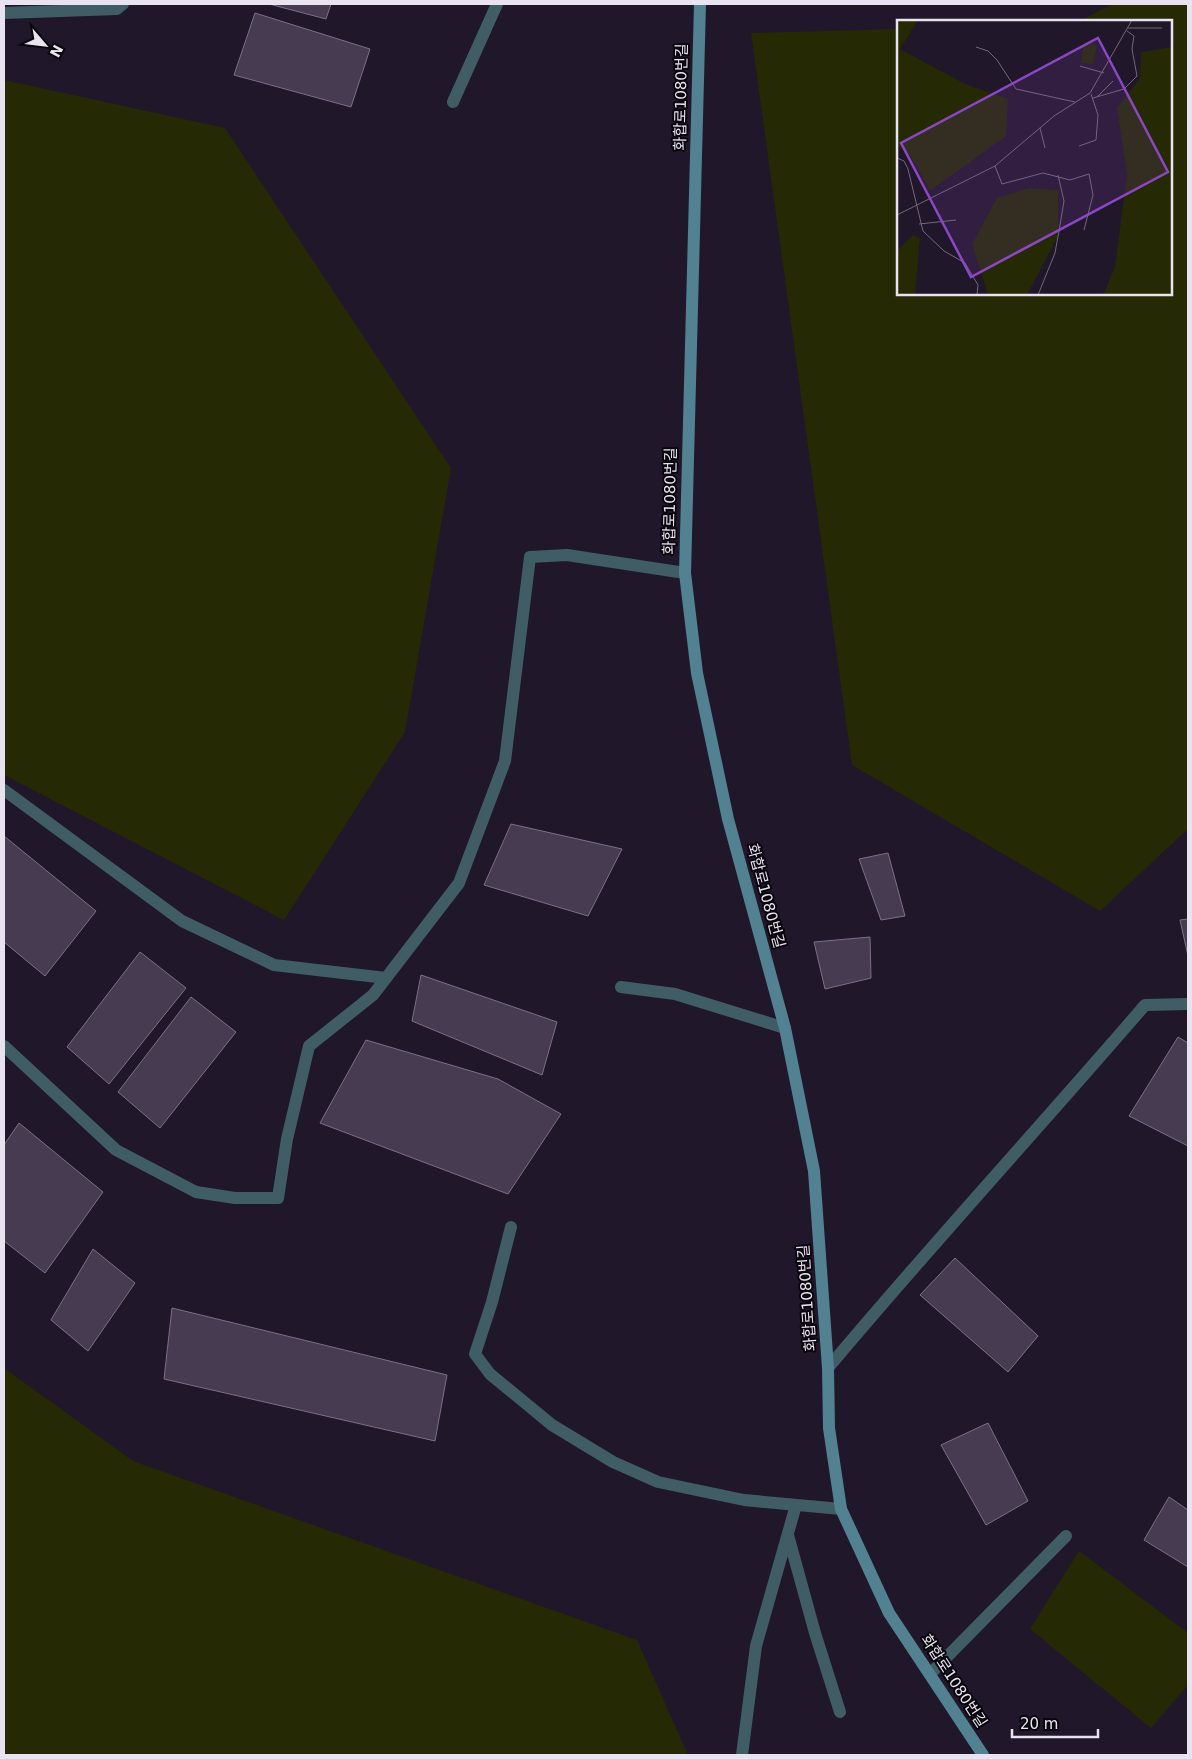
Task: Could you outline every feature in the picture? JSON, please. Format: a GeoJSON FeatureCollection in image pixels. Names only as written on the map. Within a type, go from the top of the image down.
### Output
{"type":"FeatureCollection","features":[{"type":"Feature","properties":{"kind":"street"},"geometry":{"type":"LineString","coordinates":[[4,13],[117,9],[123,4]]}},
{"type":"Feature","properties":{"kind":"street"},"geometry":{"type":"LineString","coordinates":[[454,102],[497,4]]}},
{"type":"Feature","properties":{"kind":"street","name":"화합로1080번길"},"geometry":{"type":"LineString","coordinates":[[700,4],[685,573],[697,673],[728,819],[785,1028],[814,1171],[828,1368],[829,1428],[841,1509],[889,1612],[983,1755]]}},
{"type":"Feature","properties":{"kind":"street"},"geometry":{"type":"LineString","coordinates":[[4,1046],[116,1150],[196,1192],[235,1198],[278,1198],[287,1139],[309,1046],[373,995],[459,883],[505,761],[530,557],[567,555],[685,573]]}},
{"type":"Feature","properties":{"kind":"street"},"geometry":{"type":"LineString","coordinates":[[4,790],[182,921],[274,965],[386,978]]}},
{"type":"Feature","properties":{"kind":"street"},"geometry":{"type":"LineString","coordinates":[[620,986],[675,994],[785,1028]]}},
{"type":"Feature","properties":{"kind":"street"},"geometry":{"type":"LineString","coordinates":[[828,1368],[885,1299],[1145,1005],[1188,1004]]}},
{"type":"Feature","properties":{"kind":"street"},"geometry":{"type":"LineString","coordinates":[[511,1227],[492,1302],[476,1354],[490,1374],[552,1425],[613,1462],[658,1482],[744,1500],[841,1509]]}},
{"type":"Feature","properties":{"kind":"street"},"geometry":{"type":"LineString","coordinates":[[742,1755],[756,1646],[796,1505]]}},
{"type":"Feature","properties":{"kind":"street"},"geometry":{"type":"LineString","coordinates":[[788,1534],[815,1633],[840,1712]]}},
{"type":"Feature","properties":{"kind":"street"},"geometry":{"type":"LineString","coordinates":[[930,1674],[1066,1536]]}},
{"type":"Feature","properties":{"kind":"green space"},"geometry":{"type":"Polygon","coordinates":[[[1112,4],[1188,4],[1188,829],[1100,911],[852,765],[751,33],[897,29],[897,295],[1172,295],[1172,20],[1082,20],[1112,4]]]}},
{"type":"Feature","properties":{"kind":"green space"},"geometry":{"type":"Polygon","coordinates":[[[4,80],[225,128],[451,468],[405,732],[284,920],[4,775],[4,80]]]}},
{"type":"Feature","properties":{"kind":"green space"},"geometry":{"type":"Polygon","coordinates":[[[4,1368],[133,1461],[637,1640],[688,1755],[4,1755],[4,1368]]]}},
{"type":"Feature","properties":{"kind":"green space"},"geometry":{"type":"Polygon","coordinates":[[[1079,1551],[1188,1633],[1188,1685],[1151,1728],[1030,1629],[1079,1551]]]}},
{"type":"Feature","properties":{"kind":"building"},"geometry":{"type":"Polygon","coordinates":[[[269,4],[331,4],[326,19],[269,4]]]}},
{"type":"Feature","properties":{"kind":"building"},"geometry":{"type":"Polygon","coordinates":[[[255,13],[370,49],[351,107],[234,75],[255,13]]]}},
{"type":"Feature","properties":{"kind":"building"},"geometry":{"type":"Polygon","coordinates":[[[511,824],[622,849],[588,916],[484,885],[511,824]]]}},
{"type":"Feature","properties":{"kind":"building"},"geometry":{"type":"Polygon","coordinates":[[[4,836],[96,911],[45,976],[4,942],[4,836]]]}},
{"type":"Feature","properties":{"kind":"building"},"geometry":{"type":"Polygon","coordinates":[[[888,853],[905,916],[881,920],[859,859],[888,853]]]}},
{"type":"Feature","properties":{"kind":"building"},"geometry":{"type":"Polygon","coordinates":[[[1188,919],[1188,956],[1180,920],[1188,919]]]}},
{"type":"Feature","properties":{"kind":"building"},"geometry":{"type":"Polygon","coordinates":[[[870,937],[871,978],[825,989],[814,942],[870,937]]]}},
{"type":"Feature","properties":{"kind":"building"},"geometry":{"type":"Polygon","coordinates":[[[140,952],[186,988],[109,1084],[67,1047],[140,952]]]}},
{"type":"Feature","properties":{"kind":"building"},"geometry":{"type":"Polygon","coordinates":[[[421,975],[557,1022],[542,1075],[412,1021],[421,975]]]}},
{"type":"Feature","properties":{"kind":"building"},"geometry":{"type":"Polygon","coordinates":[[[191,997],[236,1032],[160,1128],[118,1092],[191,997]]]}},
{"type":"Feature","properties":{"kind":"building"},"geometry":{"type":"Polygon","coordinates":[[[1178,1037],[1188,1043],[1188,1146],[1129,1116],[1178,1037]]]}},
{"type":"Feature","properties":{"kind":"building"},"geometry":{"type":"Polygon","coordinates":[[[366,1040],[498,1079],[561,1114],[508,1194],[320,1123],[366,1040]]]}},
{"type":"Feature","properties":{"kind":"building"},"geometry":{"type":"Polygon","coordinates":[[[19,1123],[103,1192],[45,1273],[4,1241],[4,1145],[19,1123]]]}},
{"type":"Feature","properties":{"kind":"building"},"geometry":{"type":"Polygon","coordinates":[[[93,1249],[135,1283],[88,1351],[51,1320],[93,1249]]]}},
{"type":"Feature","properties":{"kind":"building"},"geometry":{"type":"Polygon","coordinates":[[[955,1258],[1038,1336],[1008,1372],[920,1295],[955,1258]]]}},
{"type":"Feature","properties":{"kind":"building"},"geometry":{"type":"Polygon","coordinates":[[[172,1308],[447,1375],[435,1441],[164,1379],[172,1308]]]}},
{"type":"Feature","properties":{"kind":"building"},"geometry":{"type":"Polygon","coordinates":[[[988,1423],[1028,1501],[986,1525],[941,1445],[988,1423]]]}},
{"type":"Feature","properties":{"kind":"building"},"geometry":{"type":"Polygon","coordinates":[[[1169,1497],[1188,1510],[1188,1567],[1144,1540],[1169,1497]]]}}]}
